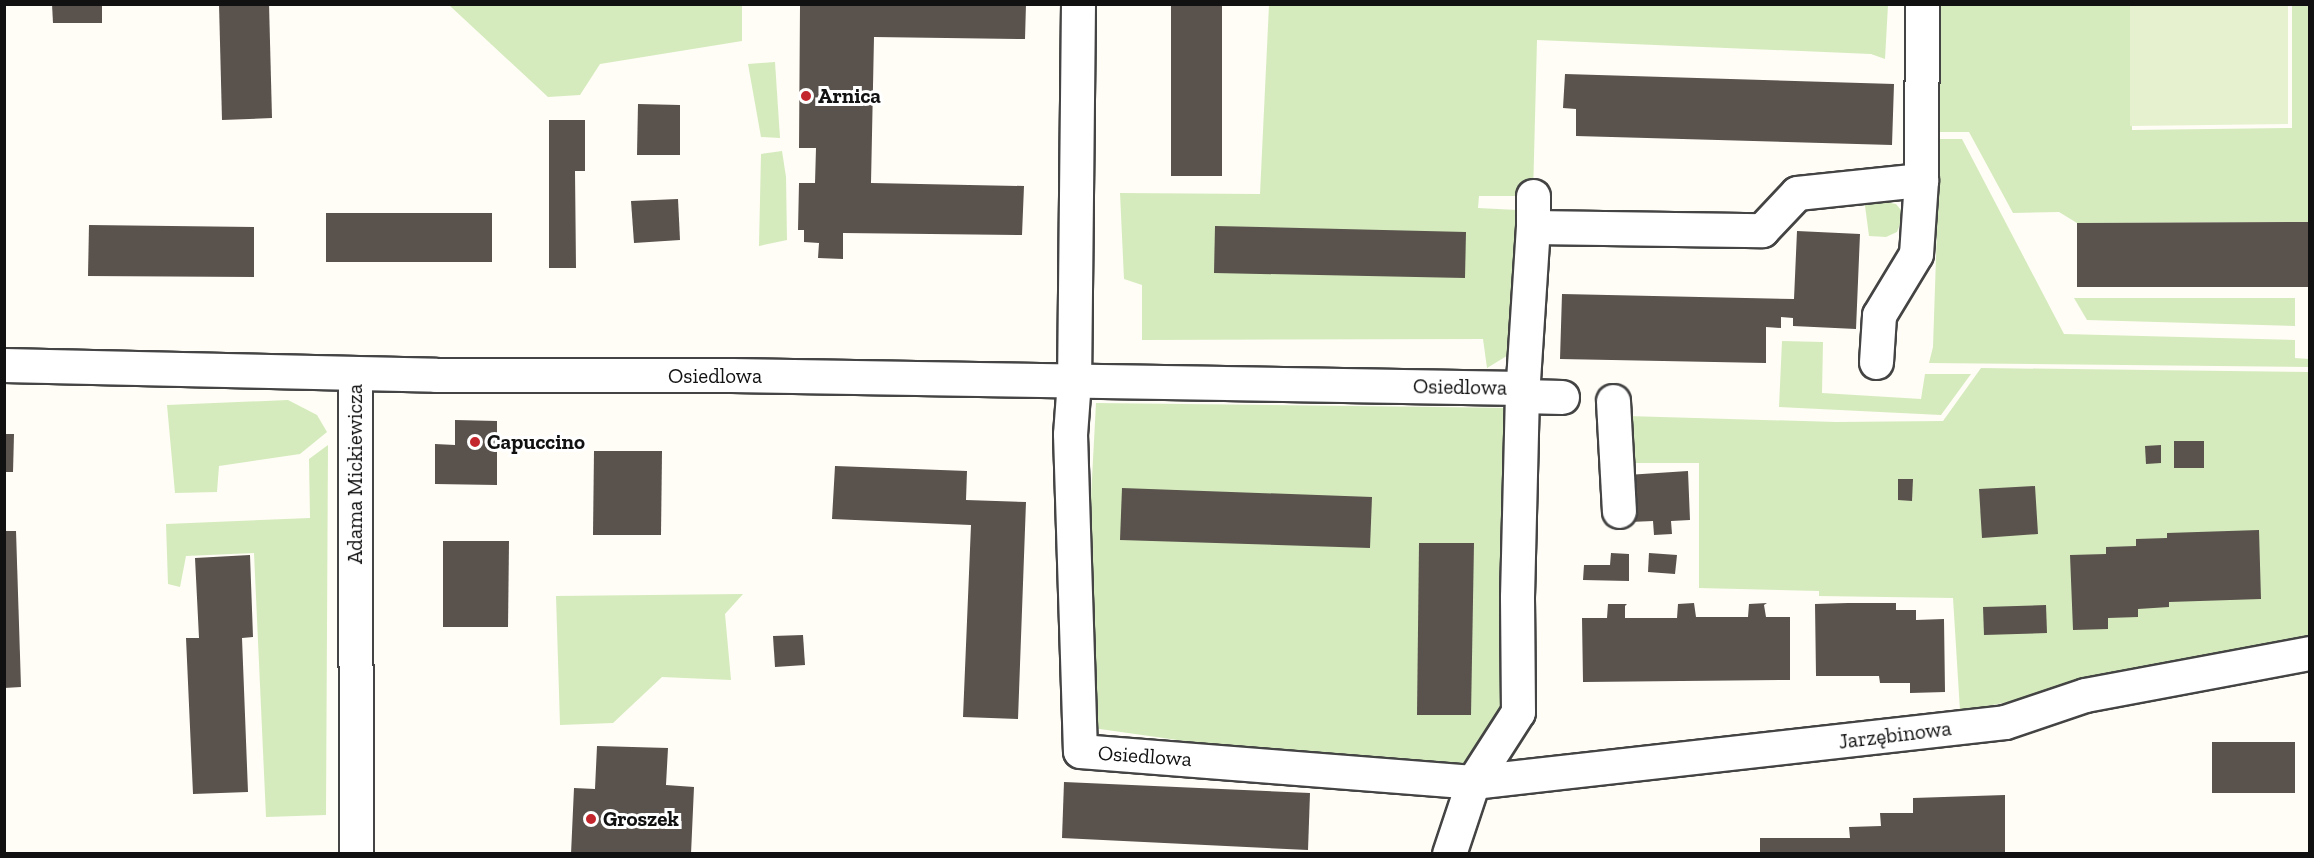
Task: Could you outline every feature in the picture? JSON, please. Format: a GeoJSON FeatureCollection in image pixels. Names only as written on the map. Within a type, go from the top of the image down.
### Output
{"type":"FeatureCollection","features":[{"type":"Feature","properties":{"kind":"street","name":"Osiedlowa"},"geometry":{"type":"LineString","coordinates":[[1078,4],[1074,380],[1070,434],[1080,751],[1473,782]]}},
{"type":"Feature","properties":{"kind":"street"},"geometry":{"type":"LineString","coordinates":[[1876,362],[1880,315],[1916,254],[1921,180],[1922,4]]}},
{"type":"Feature","properties":{"kind":"street"},"geometry":{"type":"LineString","coordinates":[[1449,854],[1473,782],[1518,712],[1517,597],[1522,392],[1533,211],[1762,230],[1797,193],[1921,180]]}},
{"type":"Feature","properties":{"kind":"street","name":"Adama Mickiewicza"},"geometry":{"type":"LineString","coordinates":[[4,365],[356,373],[356,854]]}},
{"type":"Feature","properties":{"kind":"street","name":"Osiedlowa"},"geometry":{"type":"LineString","coordinates":[[356,373],[1074,380],[1522,392],[1562,397]]}},
{"type":"Feature","properties":{"kind":"street"},"geometry":{"type":"LineString","coordinates":[[1613,401],[1619,511]]}},
{"type":"Feature","properties":{"kind":"street","name":"Jarzębinowa"},"geometry":{"type":"LineString","coordinates":[[1473,782],[2005,722],[2085,694],[2310,653]]}},
{"type":"Feature","properties":{"kind":"green space"},"geometry":{"type":"Polygon","coordinates":[[[449,5],[742,5],[742,41],[600,64],[580,95],[548,97],[449,5]]]}},
{"type":"Feature","properties":{"kind":"green space"},"geometry":{"type":"Polygon","coordinates":[[[1269,5],[1888,5],[1885,59],[1871,54],[1537,40],[1533,196],[1479,196],[1478,208],[1517,210],[1510,354],[1487,368],[1483,339],[1142,340],[1142,285],[1124,279],[1120,193],[1260,194],[1269,5]]]}},
{"type":"Feature","properties":{"kind":"green space"},"geometry":{"type":"Polygon","coordinates":[[[1935,5],[2130,5],[2132,130],[2292,128],[2292,5],[2309,5],[2309,222],[2077,223],[2059,212],[2013,213],[1969,132],[1940,132],[1936,128],[1935,5]]]}},
{"type":"Feature","properties":{"kind":"green space"},"geometry":{"type":"Polygon","coordinates":[[[2130,5],[2288,5],[2288,124],[2130,126],[2130,5]]]}},
{"type":"Feature","properties":{"kind":"green space"},"geometry":{"type":"Polygon","coordinates":[[[775,62],[780,138],[761,137],[748,64],[775,62]]]}},
{"type":"Feature","properties":{"kind":"green space"},"geometry":{"type":"Polygon","coordinates":[[[1940,139],[1962,139],[2064,334],[2295,340],[2295,358],[2309,359],[2309,367],[1929,363],[1933,347],[1940,139]]]}},
{"type":"Feature","properties":{"kind":"green space"},"geometry":{"type":"Polygon","coordinates":[[[782,151],[786,177],[787,240],[759,246],[761,154],[782,151]]]}},
{"type":"Feature","properties":{"kind":"green space"},"geometry":{"type":"Polygon","coordinates":[[[1864,198],[1896,204],[1901,210],[1902,219],[1897,232],[1886,237],[1869,236],[1864,198]]]}},
{"type":"Feature","properties":{"kind":"green space"},"geometry":{"type":"Polygon","coordinates":[[[2074,298],[2295,298],[2295,326],[2087,320],[2074,298]]]}},
{"type":"Feature","properties":{"kind":"green space"},"geometry":{"type":"Polygon","coordinates":[[[1782,341],[1823,342],[1822,393],[1921,399],[1925,374],[1971,374],[1941,415],[1779,407],[1782,341]]]}},
{"type":"Feature","properties":{"kind":"green space"},"geometry":{"type":"Polygon","coordinates":[[[1981,368],[2309,372],[2309,639],[2259,655],[1960,711],[1953,598],[1819,596],[1819,591],[1699,588],[1699,463],[1631,463],[1627,416],[1836,422],[1943,421],[1981,368]]]}},
{"type":"Feature","properties":{"kind":"green space"},"geometry":{"type":"Polygon","coordinates":[[[288,400],[317,415],[327,432],[300,454],[219,466],[217,492],[175,493],[167,405],[288,400]]]}},
{"type":"Feature","properties":{"kind":"green space"},"geometry":{"type":"Polygon","coordinates":[[[1096,403],[1515,408],[1518,712],[1473,782],[1079,726],[1096,403]]]}},
{"type":"Feature","properties":{"kind":"green space"},"geometry":{"type":"Polygon","coordinates":[[[328,445],[326,815],[266,817],[254,553],[186,556],[180,587],[168,584],[166,524],[310,518],[309,459],[328,445]]]}},
{"type":"Feature","properties":{"kind":"green space"},"geometry":{"type":"Polygon","coordinates":[[[743,594],[725,614],[731,680],[662,677],[613,723],[560,725],[556,596],[743,594]]]}},
{"type":"Feature","properties":{"kind":"building"},"geometry":{"type":"Polygon","coordinates":[[[52,4],[102,4],[102,23],[53,23],[52,4]]]}},
{"type":"Feature","properties":{"kind":"building"},"geometry":{"type":"Polygon","coordinates":[[[219,4],[269,4],[272,118],[222,120],[219,4]]]}},
{"type":"Feature","properties":{"kind":"building"},"geometry":{"type":"Polygon","coordinates":[[[800,4],[1026,4],[1025,39],[874,37],[871,183],[1024,186],[1022,235],[843,233],[843,259],[818,258],[819,243],[804,242],[804,230],[798,230],[799,183],[815,183],[816,148],[799,148],[800,4]]]}},
{"type":"Feature","properties":{"kind":"building"},"geometry":{"type":"Polygon","coordinates":[[[1171,4],[1222,4],[1222,176],[1171,176],[1171,4]]]}},
{"type":"Feature","properties":{"kind":"building"},"geometry":{"type":"Polygon","coordinates":[[[1565,74],[1894,84],[1892,145],[1576,136],[1576,109],[1563,108],[1565,74]]]}},
{"type":"Feature","properties":{"kind":"building"},"geometry":{"type":"Polygon","coordinates":[[[638,104],[680,105],[680,155],[637,155],[638,104]]]}},
{"type":"Feature","properties":{"kind":"building"},"geometry":{"type":"Polygon","coordinates":[[[549,120],[585,120],[585,171],[575,171],[576,268],[549,268],[549,120]]]}},
{"type":"Feature","properties":{"kind":"building"},"geometry":{"type":"Polygon","coordinates":[[[678,199],[680,240],[634,243],[631,201],[678,199]]]}},
{"type":"Feature","properties":{"kind":"building"},"geometry":{"type":"Polygon","coordinates":[[[326,213],[492,213],[492,262],[326,262],[326,213]]]}},
{"type":"Feature","properties":{"kind":"building"},"geometry":{"type":"Polygon","coordinates":[[[2310,222],[2310,287],[2077,287],[2077,223],[2310,222]]]}},
{"type":"Feature","properties":{"kind":"building"},"geometry":{"type":"Polygon","coordinates":[[[89,225],[254,227],[254,277],[88,276],[89,225]]]}},
{"type":"Feature","properties":{"kind":"building"},"geometry":{"type":"Polygon","coordinates":[[[1215,226],[1466,232],[1465,278],[1214,273],[1215,226]]]}},
{"type":"Feature","properties":{"kind":"building"},"geometry":{"type":"Polygon","coordinates":[[[1797,231],[1860,234],[1856,329],[1793,326],[1793,318],[1781,317],[1781,328],[1766,327],[1766,363],[1560,359],[1562,294],[1794,299],[1797,231]]]}},
{"type":"Feature","properties":{"kind":"building"},"geometry":{"type":"Polygon","coordinates":[[[455,420],[497,421],[497,485],[435,484],[435,444],[455,445],[455,420]]]}},
{"type":"Feature","properties":{"kind":"building"},"geometry":{"type":"Polygon","coordinates":[[[4,434],[14,434],[13,472],[4,472],[4,434]]]}},
{"type":"Feature","properties":{"kind":"building"},"geometry":{"type":"Polygon","coordinates":[[[2174,441],[2204,441],[2204,468],[2174,468],[2174,441]]]}},
{"type":"Feature","properties":{"kind":"building"},"geometry":{"type":"Polygon","coordinates":[[[2161,445],[2161,463],[2146,464],[2145,446],[2161,445]]]}},
{"type":"Feature","properties":{"kind":"building"},"geometry":{"type":"Polygon","coordinates":[[[594,451],[662,451],[661,535],[593,535],[594,451]]]}},
{"type":"Feature","properties":{"kind":"building"},"geometry":{"type":"Polygon","coordinates":[[[835,466],[967,471],[966,500],[1026,502],[1018,719],[963,717],[971,525],[832,519],[835,466]]]}},
{"type":"Feature","properties":{"kind":"building"},"geometry":{"type":"Polygon","coordinates":[[[1688,471],[1690,520],[1671,521],[1672,534],[1654,535],[1653,521],[1630,522],[1627,475],[1688,471]]]}},
{"type":"Feature","properties":{"kind":"building"},"geometry":{"type":"Polygon","coordinates":[[[1898,479],[1913,479],[1912,501],[1898,500],[1898,479]]]}},
{"type":"Feature","properties":{"kind":"building"},"geometry":{"type":"Polygon","coordinates":[[[2035,486],[2038,534],[1982,538],[1979,489],[2035,486]]]}},
{"type":"Feature","properties":{"kind":"building"},"geometry":{"type":"Polygon","coordinates":[[[1122,488],[1372,497],[1370,548],[1120,540],[1122,488]]]}},
{"type":"Feature","properties":{"kind":"building"},"geometry":{"type":"Polygon","coordinates":[[[2259,530],[2261,599],[2169,602],[2169,607],[2138,609],[2138,617],[2108,618],[2108,629],[2073,630],[2070,555],[2106,554],[2106,547],[2136,546],[2136,539],[2167,538],[2167,533],[2259,530]]]}},
{"type":"Feature","properties":{"kind":"building"},"geometry":{"type":"Polygon","coordinates":[[[4,531],[16,531],[21,687],[4,688],[4,531]]]}},
{"type":"Feature","properties":{"kind":"building"},"geometry":{"type":"Polygon","coordinates":[[[443,541],[509,541],[508,627],[443,627],[443,541]]]}},
{"type":"Feature","properties":{"kind":"building"},"geometry":{"type":"Polygon","coordinates":[[[1419,543],[1474,543],[1471,715],[1417,715],[1419,543]]]}},
{"type":"Feature","properties":{"kind":"building"},"geometry":{"type":"Polygon","coordinates":[[[1611,553],[1629,554],[1629,581],[1583,580],[1584,565],[1610,565],[1611,553]]]}},
{"type":"Feature","properties":{"kind":"building"},"geometry":{"type":"Polygon","coordinates":[[[1649,553],[1677,555],[1675,574],[1648,572],[1649,553]]]}},
{"type":"Feature","properties":{"kind":"building"},"geometry":{"type":"Polygon","coordinates":[[[250,555],[253,637],[242,638],[248,792],[193,794],[186,638],[199,638],[195,558],[250,555]]]}},
{"type":"Feature","properties":{"kind":"building"},"geometry":{"type":"Polygon","coordinates":[[[1694,603],[1696,617],[1748,617],[1749,604],[1767,603],[1764,605],[1766,617],[1790,617],[1790,680],[1583,682],[1582,618],[1607,618],[1608,604],[1627,604],[1625,618],[1677,618],[1678,604],[1694,603]]]}},
{"type":"Feature","properties":{"kind":"building"},"geometry":{"type":"Polygon","coordinates":[[[1896,603],[1896,610],[1916,610],[1916,620],[1944,619],[1945,692],[1910,693],[1910,683],[1880,683],[1879,676],[1816,676],[1815,604],[1896,603]]]}},
{"type":"Feature","properties":{"kind":"building"},"geometry":{"type":"Polygon","coordinates":[[[2046,605],[2047,633],[1984,635],[1983,607],[2046,605]]]}},
{"type":"Feature","properties":{"kind":"building"},"geometry":{"type":"Polygon","coordinates":[[[803,635],[805,665],[775,667],[773,636],[803,635]]]}},
{"type":"Feature","properties":{"kind":"building"},"geometry":{"type":"Polygon","coordinates":[[[2212,742],[2295,742],[2295,793],[2212,793],[2212,742]]]}},
{"type":"Feature","properties":{"kind":"building"},"geometry":{"type":"Polygon","coordinates":[[[597,746],[668,748],[666,785],[694,787],[691,854],[571,854],[574,788],[595,789],[597,746]]]}},
{"type":"Feature","properties":{"kind":"building"},"geometry":{"type":"Polygon","coordinates":[[[1064,782],[1310,793],[1308,850],[1062,838],[1064,782]]]}},
{"type":"Feature","properties":{"kind":"building"},"geometry":{"type":"Polygon","coordinates":[[[2005,795],[2005,854],[1760,854],[1760,838],[1850,838],[1849,827],[1881,826],[1880,813],[1913,813],[1913,798],[2005,795]]]}},
{"type":"Feature","properties":{"kind":"place","name":"Arnica"},"geometry":{"type":"Point","coordinates":[806,96]}},
{"type":"Feature","properties":{"kind":"place","name":"Capuccino"},"geometry":{"type":"Point","coordinates":[475,442]}},
{"type":"Feature","properties":{"kind":"place","name":"Groszek"},"geometry":{"type":"Point","coordinates":[591,819]}}]}
